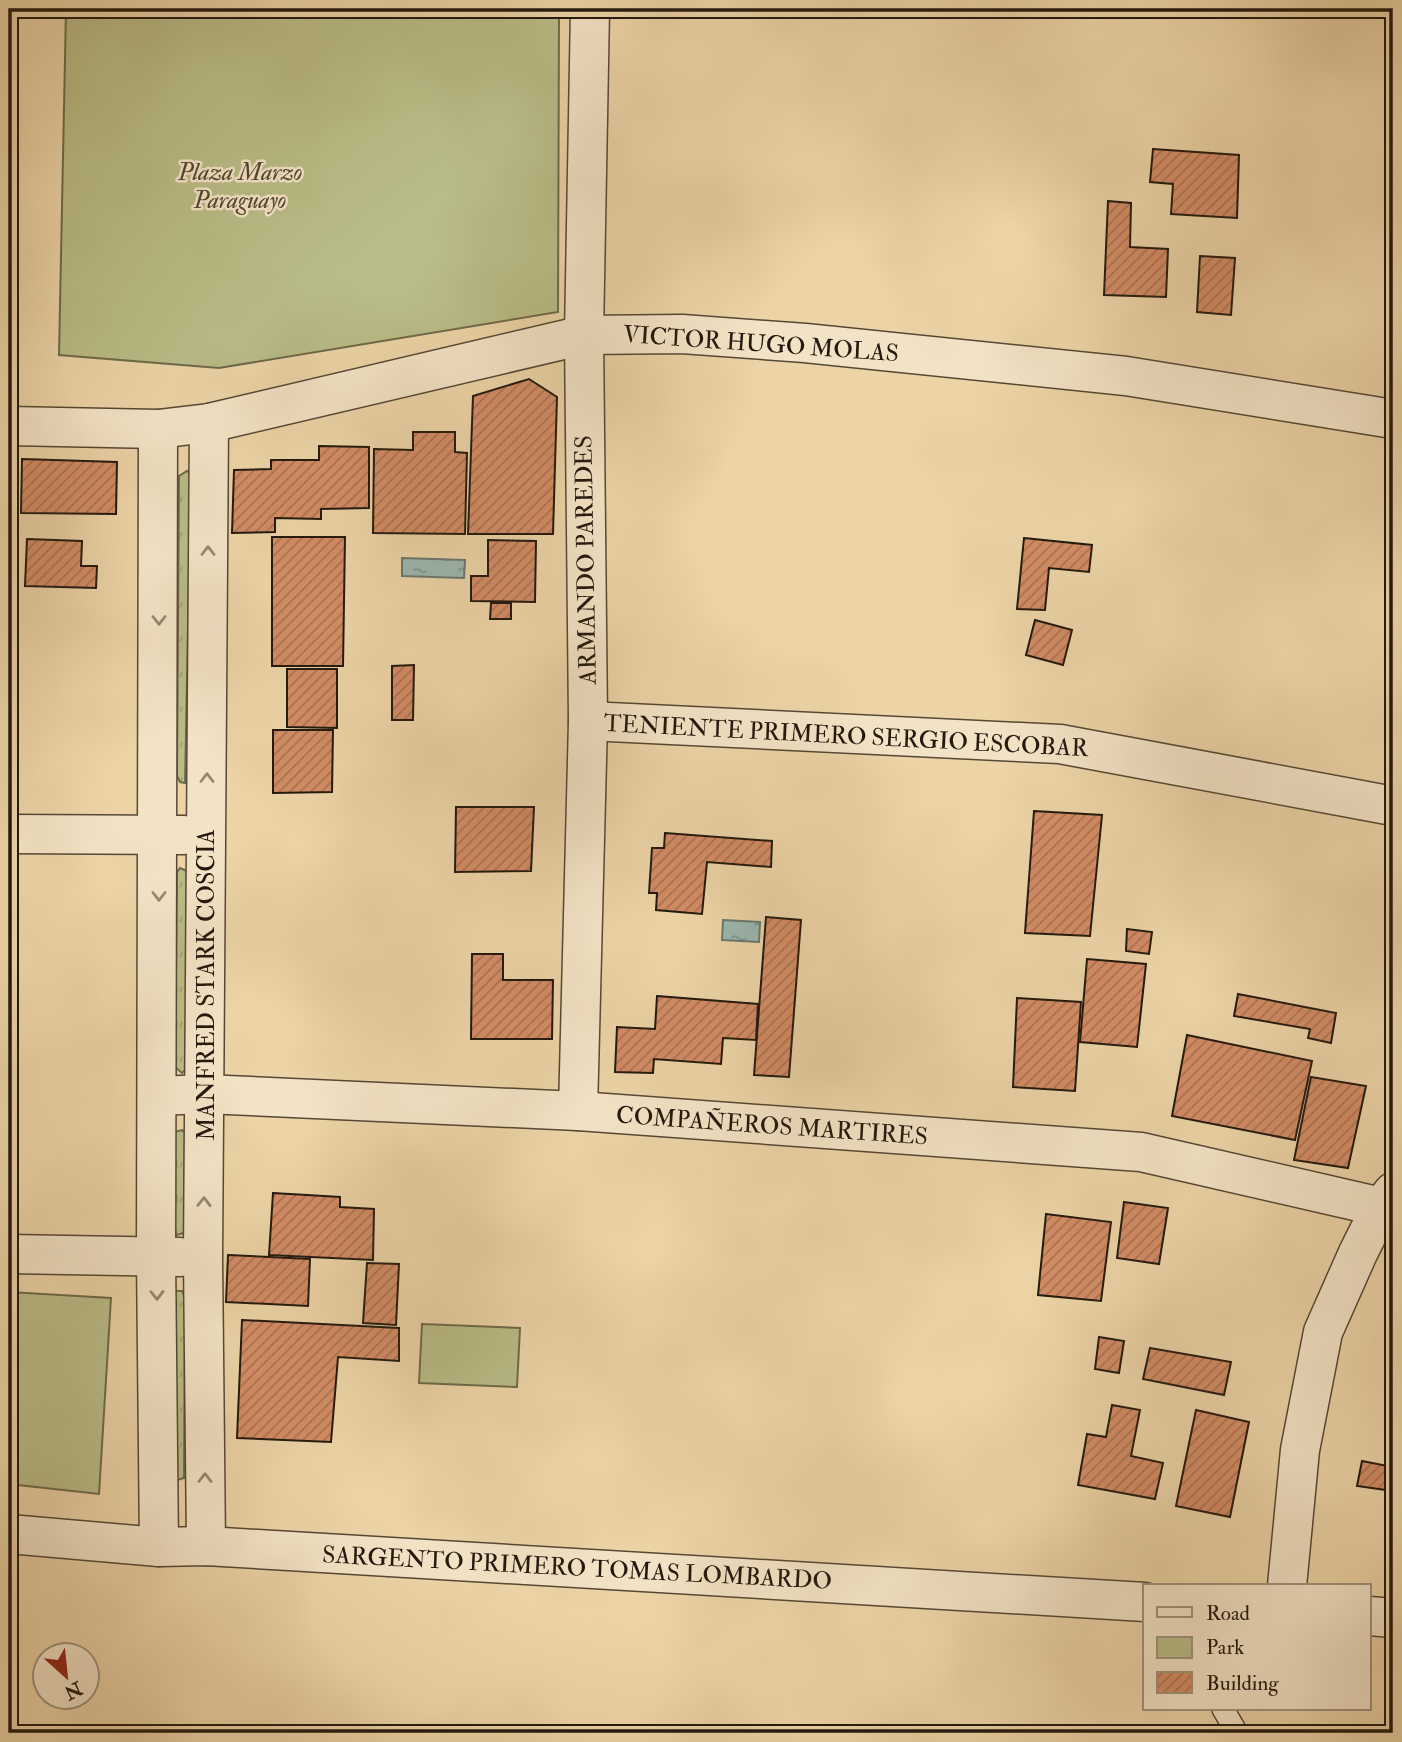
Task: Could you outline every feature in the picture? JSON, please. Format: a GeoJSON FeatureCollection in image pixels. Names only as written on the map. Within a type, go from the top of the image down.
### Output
{"type":"FeatureCollection","features":[{"type":"Feature","properties":{"kind":"street","name":"ARMANDO PAREDES"},"geometry":{"type":"LineString","coordinates":[[578,1111],[588,721],[584,335],[590,9]]}},
{"type":"Feature","properties":{"kind":"street","name":"VICTOR HUGO MOLAS"},"geometry":{"type":"LineString","coordinates":[[9,426],[158,429],[209,424],[584,335],[696,335],[1086,372],[1268,397],[1393,419]]}},
{"type":"Feature","properties":{"kind":"street","name":"MANFRED STARK COSCIA"},"geometry":{"type":"LineString","coordinates":[[206,1546],[203,1258],[209,424]]}},
{"type":"Feature","properties":{"kind":"street","name":"MANFRED STARK COSCIA"},"geometry":{"type":"LineString","coordinates":[[158,429],[156,1257],[159,1547]]}},
{"type":"Feature","properties":{"kind":"street","name":"TENIENTE PRIMERO SERGIO ESCOBAR"},"geometry":{"type":"LineString","coordinates":[[588,721],[1060,744],[1393,806]]}},
{"type":"Feature","properties":{"kind":"street"},"geometry":{"type":"LineString","coordinates":[[9,834],[207,835]]}},
{"type":"Feature","properties":{"kind":"street","name":"COMPAÑEROS MARTIRES"},"geometry":{"type":"LineString","coordinates":[[157,1096],[205,1094],[578,1111],[1141,1152],[1387,1200]]}},
{"type":"Feature","properties":{"kind":"street"},"geometry":{"type":"LineString","coordinates":[[1287,1584],[1300,1450],[1323,1332],[1387,1200]]}},
{"type":"Feature","properties":{"kind":"street"},"geometry":{"type":"LineString","coordinates":[[9,1254],[203,1258]]}},
{"type":"Feature","properties":{"kind":"street","name":"SARGENTO PRIMERO TOMAS LOMBARDO"},"geometry":{"type":"LineString","coordinates":[[9,1534],[159,1547],[206,1546],[1143,1602]]}},
{"type":"Feature","properties":{"kind":"street"},"geometry":{"type":"LineString","coordinates":[[1370,1616],[1393,1618]]}},
{"type":"Feature","properties":{"kind":"lane"},"geometry":{"type":"LineString","coordinates":[[1224,1710],[1237,1733]]}},
{"type":"Feature","properties":{"kind":"green space","name":"Plaza Marzo Paraguayo"},"geometry":{"type":"Polygon","coordinates":[[[66,9],[559,9],[558,312],[219,368],[59,355],[66,9]]]}},
{"type":"Feature","properties":{"kind":"green space"},"geometry":{"type":"Polygon","coordinates":[[[187,471],[191,473],[185,783],[180,782],[177,776],[179,476],[187,471]]]}},
{"type":"Feature","properties":{"kind":"green space"},"geometry":{"type":"Polygon","coordinates":[[[180,868],[189,872],[186,1069],[182,1073],[175,1067],[177,872],[180,868]]]}},
{"type":"Feature","properties":{"kind":"green space"},"geometry":{"type":"Polygon","coordinates":[[[182,1130],[185,1133],[184,1233],[177,1235],[174,1232],[174,1132],[182,1130]]]}},
{"type":"Feature","properties":{"kind":"green space"},"geometry":{"type":"Polygon","coordinates":[[[182,1291],[185,1297],[184,1478],[174,1481],[173,1293],[182,1291]]]}},
{"type":"Feature","properties":{"kind":"green space"},"geometry":{"type":"Polygon","coordinates":[[[9,1292],[111,1298],[99,1494],[9,1484],[9,1292]]]}},
{"type":"Feature","properties":{"kind":"green space"},"geometry":{"type":"Polygon","coordinates":[[[422,1324],[520,1328],[517,1387],[419,1383],[422,1324]]]}},
{"type":"Feature","properties":{"kind":"water"},"geometry":{"type":"Polygon","coordinates":[[[402,558],[465,560],[464,578],[402,576],[402,558]]]}},
{"type":"Feature","properties":{"kind":"water"},"geometry":{"type":"Polygon","coordinates":[[[723,920],[760,922],[759,942],[722,940],[723,920]]]}},
{"type":"Feature","properties":{"kind":"building"},"geometry":{"type":"Polygon","coordinates":[[[1153,149],[1239,155],[1237,218],[1171,214],[1173,184],[1150,182],[1153,149]]]}},
{"type":"Feature","properties":{"kind":"building"},"geometry":{"type":"Polygon","coordinates":[[[1108,201],[1131,203],[1130,247],[1168,249],[1166,297],[1104,295],[1108,201]]]}},
{"type":"Feature","properties":{"kind":"building"},"geometry":{"type":"Polygon","coordinates":[[[1200,256],[1235,258],[1231,315],[1197,312],[1200,256]]]}},
{"type":"Feature","properties":{"kind":"building"},"geometry":{"type":"Polygon","coordinates":[[[529,379],[557,397],[553,534],[468,534],[473,396],[529,379]]]}},
{"type":"Feature","properties":{"kind":"building"},"geometry":{"type":"Polygon","coordinates":[[[413,432],[455,432],[455,452],[467,453],[465,534],[373,533],[374,449],[413,450],[413,432]]]}},
{"type":"Feature","properties":{"kind":"building"},"geometry":{"type":"Polygon","coordinates":[[[319,446],[369,447],[369,508],[321,509],[321,519],[275,518],[275,532],[232,533],[234,470],[271,469],[271,460],[319,460],[319,446]]]}},
{"type":"Feature","properties":{"kind":"building"},"geometry":{"type":"Polygon","coordinates":[[[22,459],[117,462],[116,514],[21,513],[22,459]]]}},
{"type":"Feature","properties":{"kind":"building"},"geometry":{"type":"Polygon","coordinates":[[[272,537],[345,537],[343,666],[272,666],[272,537]]]}},
{"type":"Feature","properties":{"kind":"building"},"geometry":{"type":"Polygon","coordinates":[[[1024,538],[1092,545],[1089,572],[1049,568],[1045,610],[1017,609],[1024,538]]]}},
{"type":"Feature","properties":{"kind":"building"},"geometry":{"type":"Polygon","coordinates":[[[27,539],[82,541],[81,566],[97,566],[96,588],[25,586],[27,539]]]}},
{"type":"Feature","properties":{"kind":"building"},"geometry":{"type":"Polygon","coordinates":[[[488,540],[536,541],[535,602],[471,601],[471,576],[488,576],[488,540]]]}},
{"type":"Feature","properties":{"kind":"building"},"geometry":{"type":"Polygon","coordinates":[[[491,603],[511,603],[511,619],[490,619],[491,603]]]}},
{"type":"Feature","properties":{"kind":"building"},"geometry":{"type":"Polygon","coordinates":[[[1035,620],[1072,630],[1063,665],[1026,655],[1035,620]]]}},
{"type":"Feature","properties":{"kind":"building"},"geometry":{"type":"Polygon","coordinates":[[[414,665],[413,720],[392,720],[392,666],[414,665]]]}},
{"type":"Feature","properties":{"kind":"building"},"geometry":{"type":"Polygon","coordinates":[[[287,669],[337,669],[337,728],[287,727],[287,669]]]}},
{"type":"Feature","properties":{"kind":"building"},"geometry":{"type":"Polygon","coordinates":[[[273,730],[333,730],[332,792],[273,793],[273,730]]]}},
{"type":"Feature","properties":{"kind":"building"},"geometry":{"type":"Polygon","coordinates":[[[456,807],[534,807],[531,871],[455,872],[456,807]]]}},
{"type":"Feature","properties":{"kind":"building"},"geometry":{"type":"Polygon","coordinates":[[[1034,811],[1102,815],[1090,936],[1025,933],[1034,811]]]}},
{"type":"Feature","properties":{"kind":"building"},"geometry":{"type":"Polygon","coordinates":[[[665,833],[772,841],[771,867],[707,862],[702,914],[656,910],[657,893],[649,893],[652,848],[664,848],[665,833]]]}},
{"type":"Feature","properties":{"kind":"building"},"geometry":{"type":"Polygon","coordinates":[[[766,917],[801,920],[789,1077],[754,1075],[766,917]]]}},
{"type":"Feature","properties":{"kind":"building"},"geometry":{"type":"Polygon","coordinates":[[[1127,929],[1152,932],[1149,954],[1126,951],[1127,929]]]}},
{"type":"Feature","properties":{"kind":"building"},"geometry":{"type":"Polygon","coordinates":[[[472,954],[503,954],[503,980],[553,980],[552,1039],[471,1039],[472,954]]]}},
{"type":"Feature","properties":{"kind":"building"},"geometry":{"type":"Polygon","coordinates":[[[1087,959],[1146,964],[1137,1047],[1080,1042],[1087,959]]]}},
{"type":"Feature","properties":{"kind":"building"},"geometry":{"type":"Polygon","coordinates":[[[1238,994],[1336,1013],[1331,1043],[1308,1038],[1310,1029],[1234,1016],[1238,994]]]}},
{"type":"Feature","properties":{"kind":"building"},"geometry":{"type":"Polygon","coordinates":[[[657,996],[758,1004],[756,1040],[723,1038],[721,1064],[654,1059],[653,1073],[615,1072],[617,1027],[655,1029],[657,996]]]}},
{"type":"Feature","properties":{"kind":"building"},"geometry":{"type":"Polygon","coordinates":[[[1017,998],[1081,1002],[1075,1091],[1013,1087],[1017,998]]]}},
{"type":"Feature","properties":{"kind":"building"},"geometry":{"type":"Polygon","coordinates":[[[1187,1035],[1312,1061],[1295,1140],[1172,1116],[1187,1035]]]}},
{"type":"Feature","properties":{"kind":"building"},"geometry":{"type":"Polygon","coordinates":[[[1311,1077],[1366,1086],[1348,1168],[1294,1160],[1311,1077]]]}},
{"type":"Feature","properties":{"kind":"building"},"geometry":{"type":"Polygon","coordinates":[[[273,1193],[340,1197],[340,1207],[374,1209],[373,1260],[269,1255],[273,1193]]]}},
{"type":"Feature","properties":{"kind":"building"},"geometry":{"type":"Polygon","coordinates":[[[1124,1202],[1168,1208],[1159,1264],[1117,1258],[1124,1202]]]}},
{"type":"Feature","properties":{"kind":"building"},"geometry":{"type":"Polygon","coordinates":[[[1046,1214],[1111,1222],[1101,1301],[1038,1295],[1046,1214]]]}},
{"type":"Feature","properties":{"kind":"building"},"geometry":{"type":"Polygon","coordinates":[[[228,1255],[310,1259],[308,1306],[226,1302],[228,1255]]]}},
{"type":"Feature","properties":{"kind":"building"},"geometry":{"type":"Polygon","coordinates":[[[367,1263],[399,1264],[396,1325],[363,1323],[367,1263]]]}},
{"type":"Feature","properties":{"kind":"building"},"geometry":{"type":"Polygon","coordinates":[[[242,1320],[399,1328],[399,1361],[338,1357],[331,1442],[237,1438],[242,1320]]]}},
{"type":"Feature","properties":{"kind":"building"},"geometry":{"type":"Polygon","coordinates":[[[1099,1337],[1124,1341],[1119,1373],[1095,1369],[1099,1337]]]}},
{"type":"Feature","properties":{"kind":"building"},"geometry":{"type":"Polygon","coordinates":[[[1150,1348],[1231,1362],[1224,1395],[1143,1379],[1150,1348]]]}},
{"type":"Feature","properties":{"kind":"building"},"geometry":{"type":"Polygon","coordinates":[[[1112,1405],[1140,1410],[1131,1456],[1163,1463],[1155,1499],[1078,1485],[1087,1434],[1106,1437],[1112,1405]]]}},
{"type":"Feature","properties":{"kind":"building"},"geometry":{"type":"Polygon","coordinates":[[[1196,1410],[1249,1422],[1230,1517],[1176,1506],[1196,1410]]]}},
{"type":"Feature","properties":{"kind":"building"},"geometry":{"type":"Polygon","coordinates":[[[1362,1461],[1393,1467],[1393,1491],[1357,1486],[1362,1461]]]}}]}
